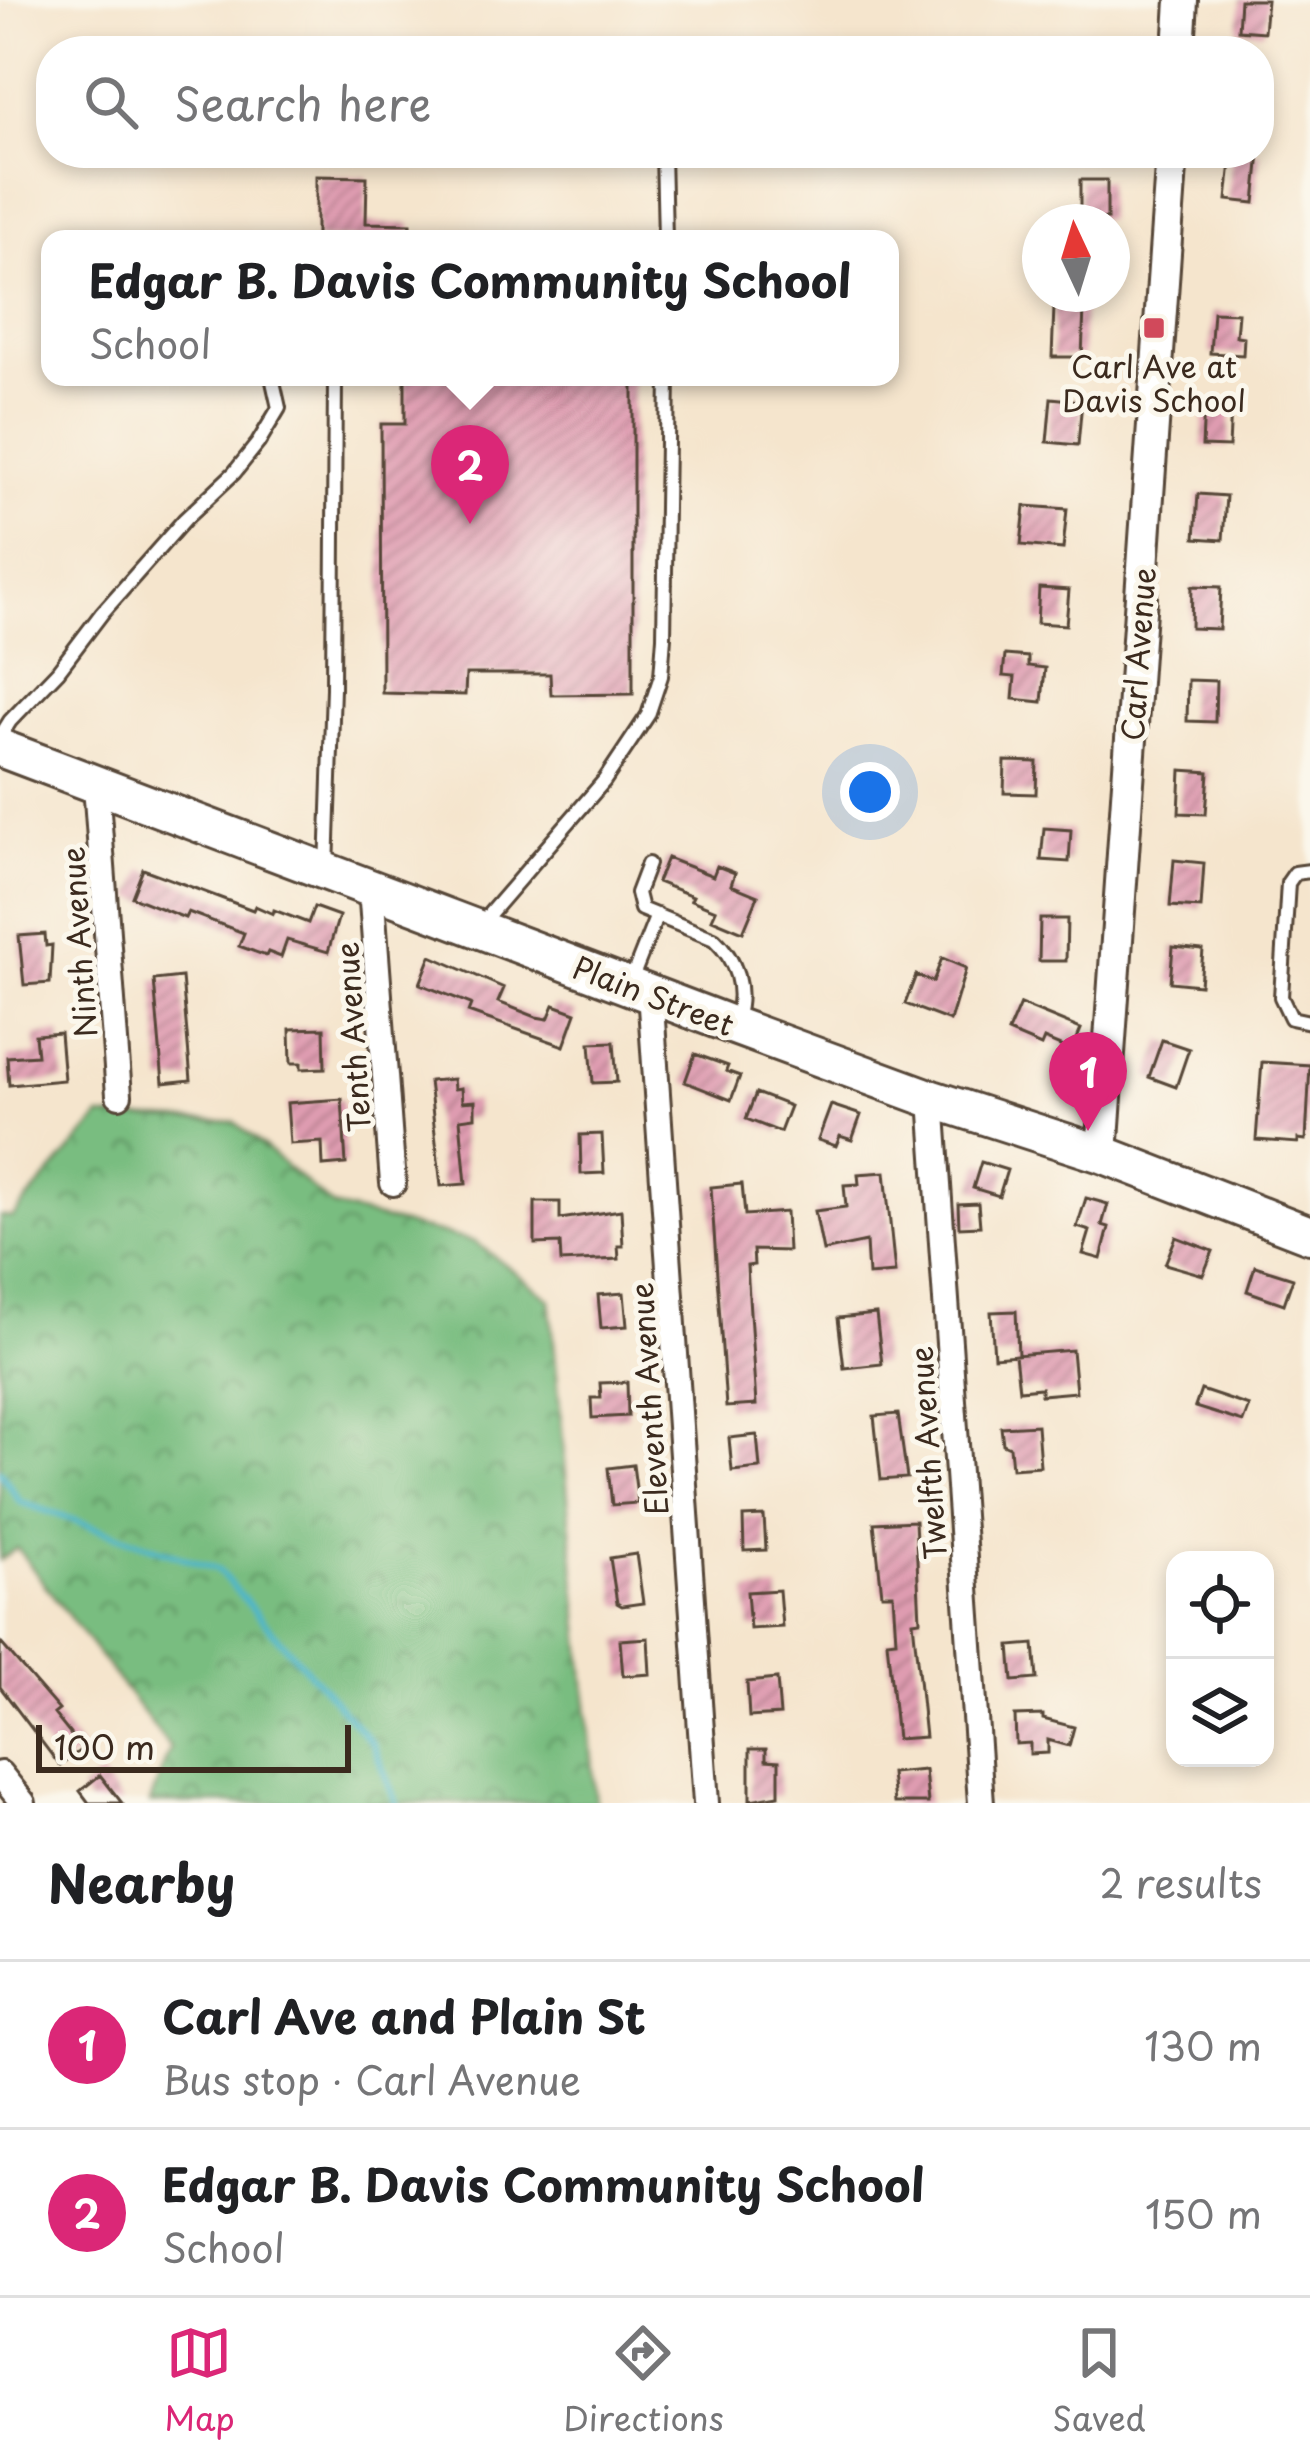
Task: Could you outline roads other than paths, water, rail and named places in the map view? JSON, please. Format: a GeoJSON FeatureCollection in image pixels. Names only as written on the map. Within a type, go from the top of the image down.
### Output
{"type":"FeatureCollection","features":[{"type":"Feature","properties":{"kind":"main road","name":"Plain Street"},"geometry":{"type":"LineString","coordinates":[[0,748],[734,1026],[932,1099],[1102,1154],[1310,1235]]}},
{"type":"Feature","properties":{"kind":"street"},"geometry":{"type":"LineString","coordinates":[[1180,36],[1182,0]]}},
{"type":"Feature","properties":{"kind":"street","name":"Carl Avenue"},"geometry":{"type":"LineString","coordinates":[[1102,1154],[1171,168]]}},
{"type":"Feature","properties":{"kind":"street","name":"Ninth Avenue"},"geometry":{"type":"LineString","coordinates":[[96,784],[119,1095]]}},
{"type":"Feature","properties":{"kind":"street","name":"Tenth Avenue"},"geometry":{"type":"LineString","coordinates":[[371,888],[393,1183]]}},
{"type":"Feature","properties":{"kind":"street","name":"Eleventh Avenue"},"geometry":{"type":"LineString","coordinates":[[640,988],[706,1803]]}},
{"type":"Feature","properties":{"kind":"street","name":"Twelfth Avenue"},"geometry":{"type":"LineString","coordinates":[[932,1099],[981,1803]]}},
{"type":"Feature","properties":{"kind":"street"},"geometry":{"type":"LineString","coordinates":[[0,1774],[23,1803]]}},
{"type":"Feature","properties":{"kind":"lane"},"geometry":{"type":"LineString","coordinates":[[663,168],[665,230]]}},
{"type":"Feature","properties":{"kind":"lane"},"geometry":{"type":"LineString","coordinates":[[0,737],[170,536],[234,473],[277,414],[278,386]]}},
{"type":"Feature","properties":{"kind":"lane"},"geometry":{"type":"LineString","coordinates":[[327,871],[335,386]]}},
{"type":"Feature","properties":{"kind":"lane"},"geometry":{"type":"LineString","coordinates":[[478,927],[604,781],[648,715],[661,676],[664,638],[668,386]]}},
{"type":"Feature","properties":{"kind":"lane"},"geometry":{"type":"LineString","coordinates":[[648,864],[637,900],[641,909],[714,939],[731,959],[740,990],[734,1026]]}},
{"type":"Feature","properties":{"kind":"lane"},"geometry":{"type":"LineString","coordinates":[[1310,872],[1295,873],[1288,884],[1281,998],[1292,1018],[1310,1022]]}},
{"type":"Feature","properties":{"kind":"lane"},"geometry":{"type":"LineString","coordinates":[[640,988],[657,915]]}},
{"type":"Feature","properties":{"kind":"waterway"},"geometry":{"type":"LineString","coordinates":[[0,1471],[20,1502],[217,1569],[373,1744],[396,1803]]}},
{"type":"Feature","properties":{"kind":"place","name":"Carl Ave at Davis School"},"geometry":{"type":"Point","coordinates":[1154,328]}},
{"type":"Feature","properties":{"kind":"place","name":"Edgar B. Davis Community School"},"geometry":{"type":"Point","coordinates":[470,524]}},
{"type":"Feature","properties":{"kind":"place","name":"Carl Ave and Plain St"},"geometry":{"type":"Point","coordinates":[1088,1131]}}]}
